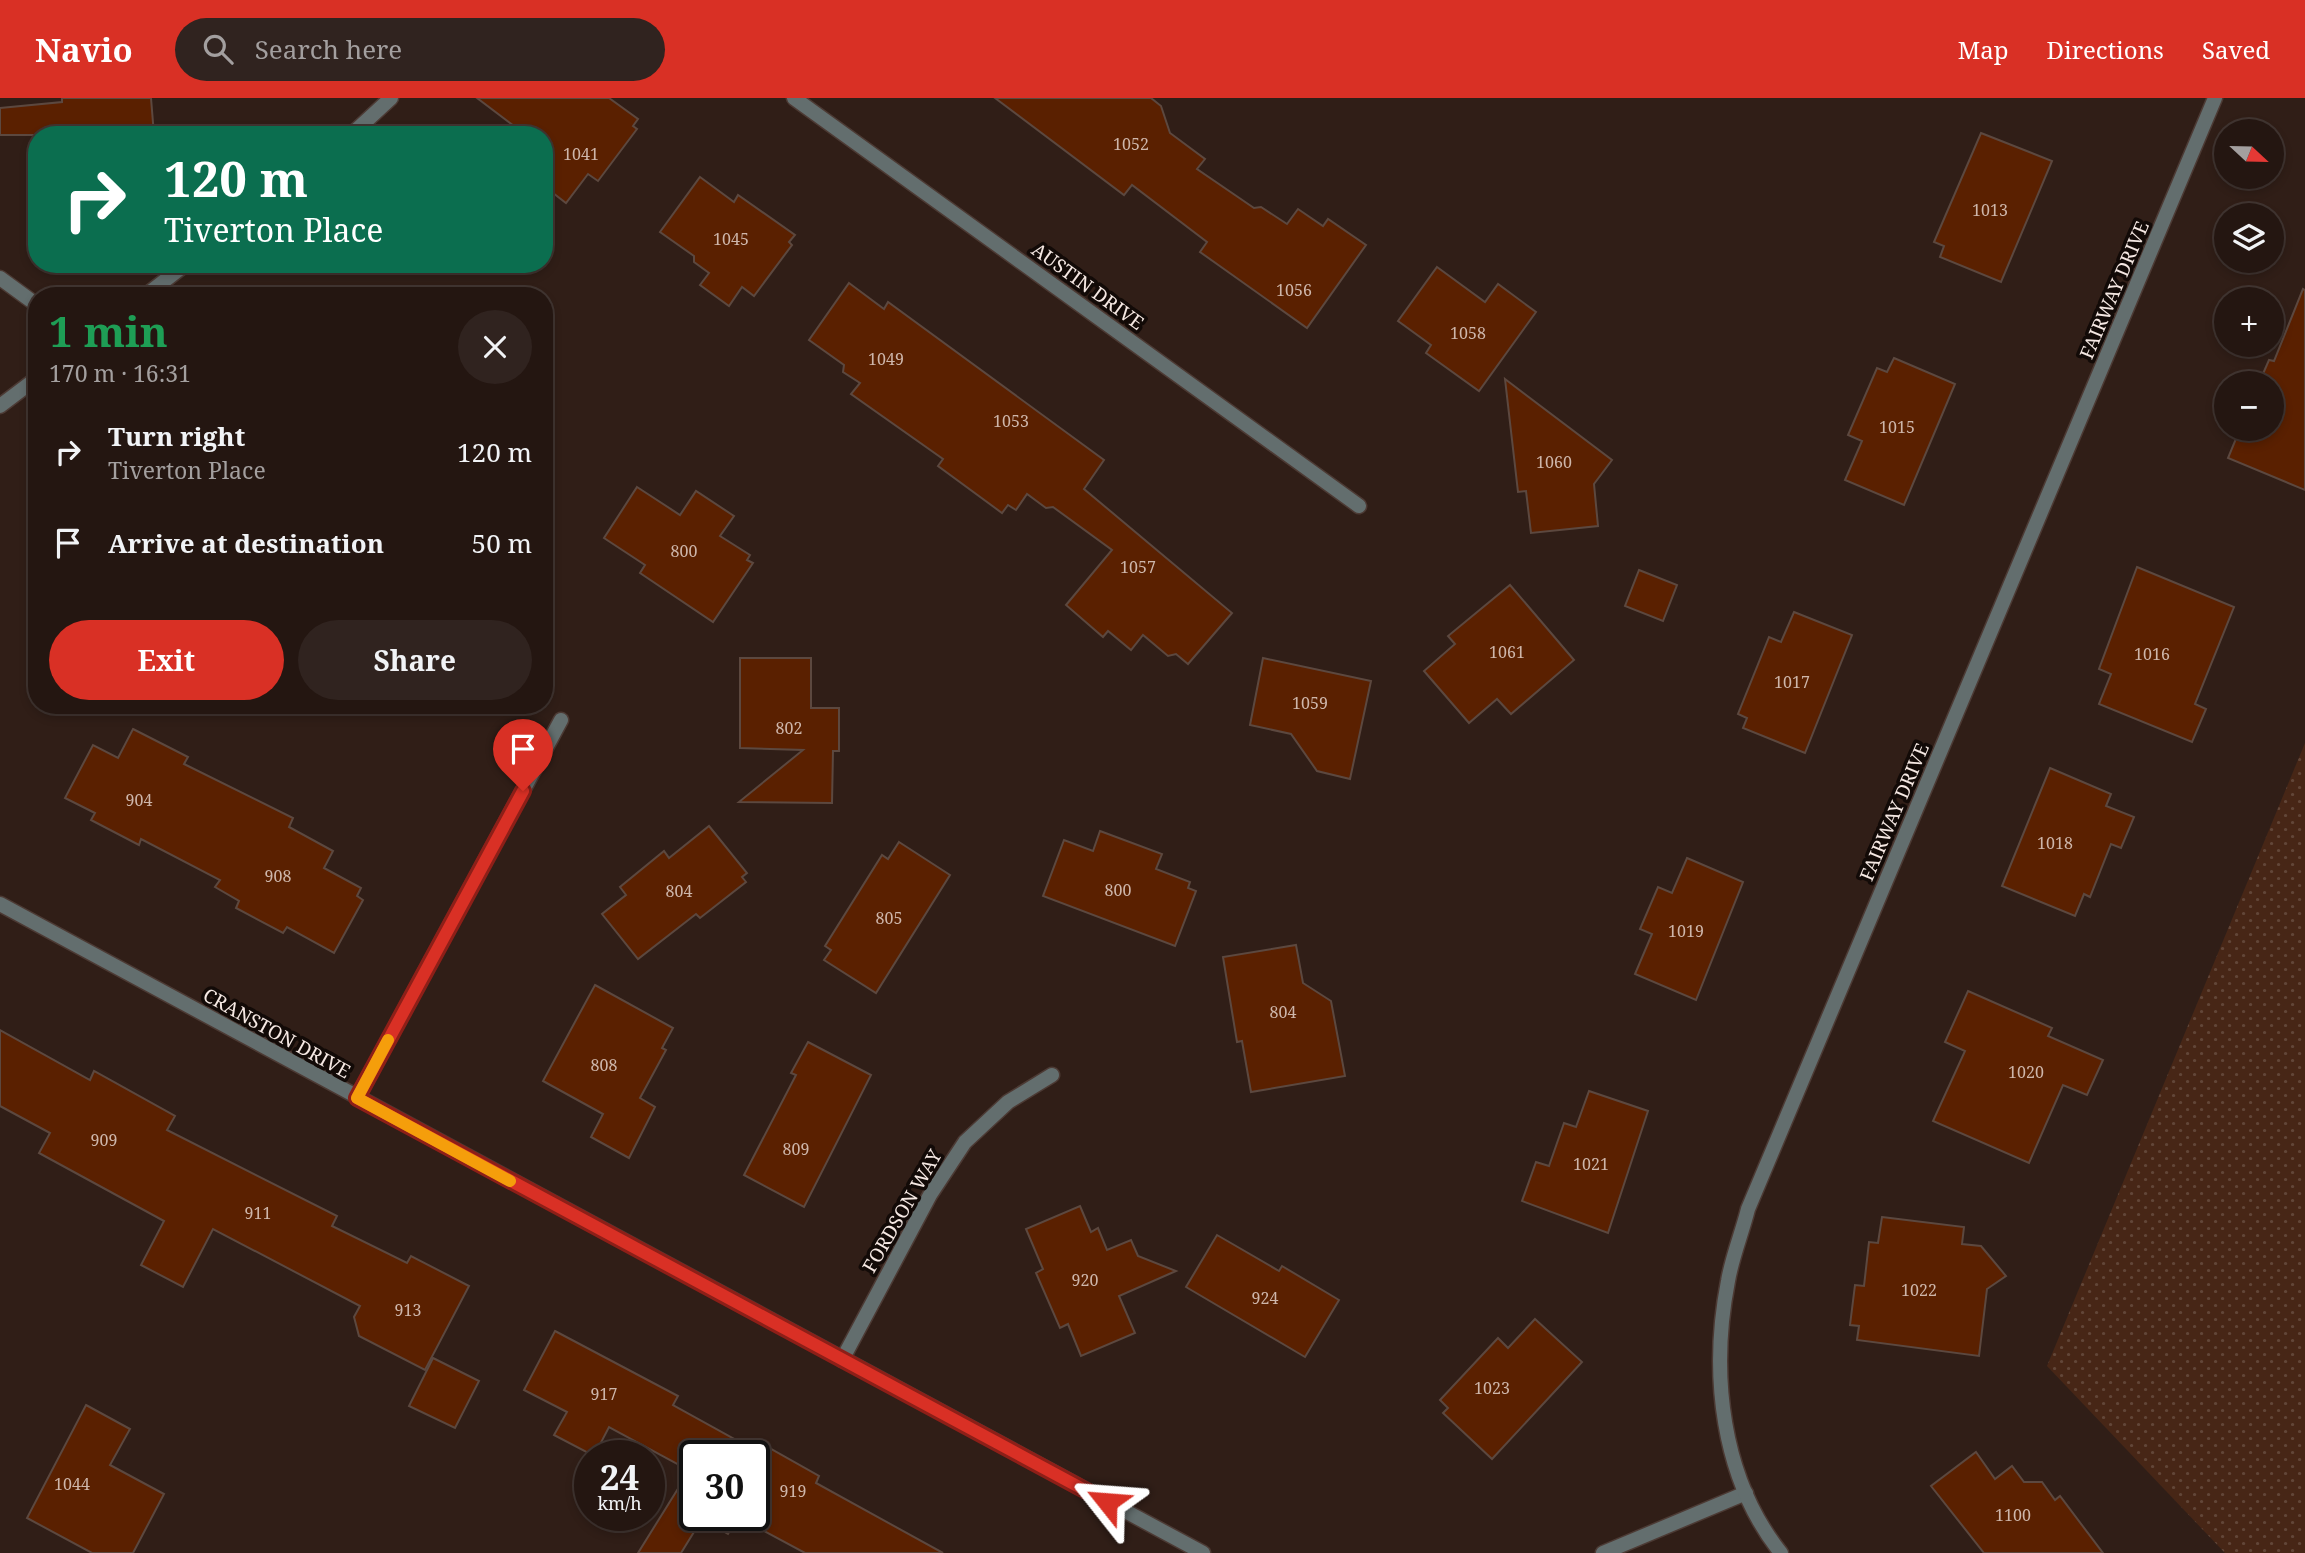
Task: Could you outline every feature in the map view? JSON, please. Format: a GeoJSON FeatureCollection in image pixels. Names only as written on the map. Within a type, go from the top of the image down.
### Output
{"type":"FeatureCollection","features":[{"type":"Feature","properties":{"kind":"street"},"geometry":{"type":"LineString","coordinates":[[361,126],[391,98]]}},
{"type":"Feature","properties":{"kind":"street","name":"AUSTIN DRIVE"},"geometry":{"type":"LineString","coordinates":[[794,98],[1359,506]]}},
{"type":"Feature","properties":{"kind":"street","name":"FAIRWAY DRIVE"},"geometry":{"type":"LineString","coordinates":[[1781,1553],[1745,1493],[1731,1455],[1720,1387],[1722,1318],[1728,1279],[1748,1209],[2215,98]]}},
{"type":"Feature","properties":{"kind":"street"},"geometry":{"type":"LineString","coordinates":[[157,287],[174,273]]}},
{"type":"Feature","properties":{"kind":"street"},"geometry":{"type":"LineString","coordinates":[[0,278],[28,298]]}},
{"type":"Feature","properties":{"kind":"street"},"geometry":{"type":"LineString","coordinates":[[0,406],[28,385]]}},
{"type":"Feature","properties":{"kind":"street"},"geometry":{"type":"LineString","coordinates":[[357,1098],[561,720]]}},
{"type":"Feature","properties":{"kind":"street","name":"CRANSTON DRIVE"},"geometry":{"type":"LineString","coordinates":[[0,904],[1203,1553]]}},
{"type":"Feature","properties":{"kind":"street","name":"FORDSON WAY"},"geometry":{"type":"LineString","coordinates":[[842,1360],[930,1195],[965,1142],[1008,1101],[1052,1075]]}},
{"type":"Feature","properties":{"kind":"street"},"geometry":{"type":"LineString","coordinates":[[1603,1553],[1745,1493]]}},
{"type":"Feature","properties":{"kind":"shaded area"},"geometry":{"type":"Polygon","coordinates":[[[2305,743],[2305,1553],[2225,1553],[2047,1366],[2305,743]]]}},
{"type":"Feature","properties":{"kind":"building"},"geometry":{"type":"Polygon","coordinates":[[[62,98],[151,98],[153,126],[28,126],[28,135],[0,135],[0,108],[62,102],[62,98]]]}},
{"type":"Feature","properties":{"kind":"building"},"geometry":{"type":"Polygon","coordinates":[[[477,98],[609,98],[638,119],[633,126],[637,129],[598,181],[588,174],[566,203],[553,193],[553,126],[514,126],[477,98]]]}},
{"type":"Feature","properties":{"kind":"building"},"geometry":{"type":"Polygon","coordinates":[[[995,98],[1151,98],[1161,106],[1170,133],[1205,159],[1197,169],[1254,208],[1261,207],[1287,224],[1298,209],[1323,226],[1328,219],[1366,245],[1307,328],[1200,252],[1207,242],[1132,185],[1124,195],[995,98]]]}},
{"type":"Feature","properties":{"kind":"building"},"geometry":{"type":"Polygon","coordinates":[[[1981,133],[2052,161],[2001,282],[1940,257],[1944,246],[1934,242],[1981,133]]]}},
{"type":"Feature","properties":{"kind":"building"},"geometry":{"type":"Polygon","coordinates":[[[700,177],[734,202],[738,195],[795,235],[789,242],[792,245],[754,296],[742,287],[729,306],[700,285],[709,273],[694,262],[694,256],[660,232],[700,177]]]}},
{"type":"Feature","properties":{"kind":"building"},"geometry":{"type":"Polygon","coordinates":[[[1437,267],[1485,302],[1498,284],[1536,312],[1479,391],[1426,353],[1431,345],[1398,321],[1437,267]]]}},
{"type":"Feature","properties":{"kind":"building"},"geometry":{"type":"Polygon","coordinates":[[[849,283],[884,309],[888,302],[1104,460],[1084,489],[1232,613],[1188,664],[1176,654],[1168,656],[1143,635],[1131,650],[1108,631],[1103,637],[1066,605],[1112,550],[1053,507],[1046,508],[1027,494],[1016,510],[1008,505],[1002,513],[938,466],[943,459],[851,394],[860,383],[843,372],[844,365],[809,340],[849,283]]]}},
{"type":"Feature","properties":{"kind":"building"},"geometry":{"type":"Polygon","coordinates":[[[2303,289],[2305,490],[2228,458],[2235,441],[2284,441],[2284,371],[2264,371],[2269,360],[2284,357],[2284,336],[2303,289]]]}},
{"type":"Feature","properties":{"kind":"building"},"geometry":{"type":"Polygon","coordinates":[[[1894,358],[1955,384],[1904,505],[1845,480],[1862,441],[1848,435],[1877,368],[1887,372],[1894,358]]]}},
{"type":"Feature","properties":{"kind":"building"},"geometry":{"type":"Polygon","coordinates":[[[1505,379],[1612,460],[1594,484],[1598,526],[1531,533],[1526,491],[1518,492],[1505,379]]]}},
{"type":"Feature","properties":{"kind":"building"},"geometry":{"type":"Polygon","coordinates":[[[637,487],[680,515],[696,491],[734,516],[720,536],[750,555],[747,560],[753,563],[713,622],[640,573],[645,565],[604,538],[637,487]]]}},
{"type":"Feature","properties":{"kind":"building"},"geometry":{"type":"Polygon","coordinates":[[[2137,567],[2234,607],[2195,704],[2206,709],[2192,742],[2099,704],[2111,674],[2099,669],[2137,567]]]}},
{"type":"Feature","properties":{"kind":"building"},"geometry":{"type":"Polygon","coordinates":[[[1639,570],[1677,585],[1663,621],[1625,606],[1639,570]]]}},
{"type":"Feature","properties":{"kind":"building"},"geometry":{"type":"Polygon","coordinates":[[[1510,585],[1574,660],[1511,714],[1497,699],[1469,723],[1424,671],[1455,644],[1448,636],[1510,585]]]}},
{"type":"Feature","properties":{"kind":"building"},"geometry":{"type":"Polygon","coordinates":[[[1794,612],[1852,635],[1805,753],[1743,728],[1747,718],[1738,714],[1769,637],[1781,642],[1794,612]]]}},
{"type":"Feature","properties":{"kind":"building"},"geometry":{"type":"Polygon","coordinates":[[[740,658],[811,658],[811,708],[839,708],[839,751],[833,751],[832,803],[739,802],[803,750],[740,748],[740,658]]]}},
{"type":"Feature","properties":{"kind":"building"},"geometry":{"type":"Polygon","coordinates":[[[1263,658],[1371,681],[1350,779],[1317,771],[1291,734],[1250,725],[1263,658]]]}},
{"type":"Feature","properties":{"kind":"building"},"geometry":{"type":"Polygon","coordinates":[[[133,729],[188,757],[184,764],[293,818],[289,827],[333,851],[324,868],[361,888],[357,896],[363,900],[334,953],[287,927],[283,933],[236,908],[239,901],[215,887],[220,880],[141,839],[139,845],[91,820],[95,813],[65,798],[93,745],[118,758],[133,729]]]}},
{"type":"Feature","properties":{"kind":"building"},"geometry":{"type":"Polygon","coordinates":[[[2050,768],[2111,794],[2106,806],[2134,817],[2121,848],[2111,844],[2090,897],[2084,894],[2075,916],[2002,886],[2050,768]]]}},
{"type":"Feature","properties":{"kind":"building"},"geometry":{"type":"Polygon","coordinates":[[[709,826],[747,873],[742,877],[746,882],[700,918],[696,914],[638,959],[602,914],[626,895],[620,887],[664,851],[669,858],[709,826]]]}},
{"type":"Feature","properties":{"kind":"building"},"geometry":{"type":"Polygon","coordinates":[[[1100,831],[1162,854],[1156,869],[1190,882],[1188,888],[1196,891],[1175,946],[1043,896],[1064,840],[1093,851],[1100,831]]]}},
{"type":"Feature","properties":{"kind":"building"},"geometry":{"type":"Polygon","coordinates":[[[899,842],[950,875],[876,993],[824,960],[831,950],[825,946],[882,855],[888,859],[899,842]]]}},
{"type":"Feature","properties":{"kind":"building"},"geometry":{"type":"Polygon","coordinates":[[[1687,858],[1743,882],[1696,1000],[1635,974],[1652,934],[1640,929],[1658,887],[1672,893],[1687,858]]]}},
{"type":"Feature","properties":{"kind":"building"},"geometry":{"type":"Polygon","coordinates":[[[1296,945],[1303,983],[1331,1001],[1345,1076],[1251,1092],[1242,1041],[1237,1042],[1223,957],[1296,945]]]}},
{"type":"Feature","properties":{"kind":"building"},"geometry":{"type":"Polygon","coordinates":[[[595,985],[673,1028],[662,1048],[666,1050],[640,1098],[655,1107],[629,1158],[591,1137],[603,1114],[543,1081],[595,985]]]}},
{"type":"Feature","properties":{"kind":"building"},"geometry":{"type":"Polygon","coordinates":[[[1968,991],[2052,1028],[2048,1036],[2103,1060],[2087,1095],[2063,1085],[2029,1163],[1933,1121],[1965,1051],[1945,1042],[1968,991]]]}},
{"type":"Feature","properties":{"kind":"building"},"geometry":{"type":"Polygon","coordinates":[[[0,1030],[90,1080],[94,1071],[175,1116],[167,1130],[337,1216],[332,1226],[407,1263],[411,1256],[469,1286],[425,1370],[359,1336],[354,1317],[360,1306],[213,1229],[183,1287],[141,1265],[164,1221],[39,1153],[50,1133],[0,1106],[0,1030]]]}},
{"type":"Feature","properties":{"kind":"building"},"geometry":{"type":"Polygon","coordinates":[[[808,1042],[871,1075],[804,1207],[744,1175],[796,1075],[791,1073],[808,1042]]]}},
{"type":"Feature","properties":{"kind":"building"},"geometry":{"type":"Polygon","coordinates":[[[1589,1091],[1648,1111],[1608,1233],[1522,1201],[1536,1162],[1549,1166],[1564,1123],[1576,1127],[1589,1091]]]}},
{"type":"Feature","properties":{"kind":"building"},"geometry":{"type":"Polygon","coordinates":[[[1080,1206],[1091,1232],[1098,1228],[1107,1250],[1131,1240],[1138,1256],[1176,1271],[1119,1296],[1135,1333],[1081,1356],[1068,1324],[1060,1328],[1036,1273],[1043,1269],[1026,1229],[1080,1206]]]}},
{"type":"Feature","properties":{"kind":"building"},"geometry":{"type":"Polygon","coordinates":[[[1882,1217],[1964,1227],[1962,1244],[1981,1246],[2006,1276],[1987,1289],[1979,1356],[1857,1340],[1859,1326],[1850,1325],[1855,1285],[1864,1286],[1869,1242],[1878,1243],[1882,1217]]]}},
{"type":"Feature","properties":{"kind":"building"},"geometry":{"type":"Polygon","coordinates":[[[1217,1235],[1279,1271],[1282,1266],[1339,1300],[1305,1357],[1186,1287],[1217,1235]]]}},
{"type":"Feature","properties":{"kind":"building"},"geometry":{"type":"Polygon","coordinates":[[[1535,1319],[1582,1362],[1492,1459],[1443,1413],[1448,1408],[1440,1400],[1498,1338],[1508,1348],[1535,1319]]]}},
{"type":"Feature","properties":{"kind":"building"},"geometry":{"type":"Polygon","coordinates":[[[555,1331],[678,1396],[673,1405],[736,1440],[679,1440],[679,1465],[665,1457],[665,1440],[633,1440],[609,1427],[602,1440],[574,1440],[574,1446],[554,1435],[567,1412],[524,1390],[555,1331]]]}},
{"type":"Feature","properties":{"kind":"building"},"geometry":{"type":"Polygon","coordinates":[[[433,1358],[479,1381],[455,1428],[409,1406],[433,1358]]]}},
{"type":"Feature","properties":{"kind":"building"},"geometry":{"type":"Polygon","coordinates":[[[86,1405],[130,1429],[110,1465],[164,1494],[133,1553],[92,1553],[27,1518],[86,1405]]]}},
{"type":"Feature","properties":{"kind":"building"},"geometry":{"type":"Polygon","coordinates":[[[771,1449],[819,1476],[816,1483],[943,1553],[805,1553],[764,1531],[770,1531],[771,1449]]]}},
{"type":"Feature","properties":{"kind":"building"},"geometry":{"type":"Polygon","coordinates":[[[1976,1452],[1995,1479],[2012,1466],[2024,1482],[2042,1482],[2055,1500],[2060,1496],[2103,1553],[1984,1553],[1931,1486],[1976,1452]]]}},
{"type":"Feature","properties":{"kind":"building"},"geometry":{"type":"Polygon","coordinates":[[[679,1487],[679,1531],[695,1531],[681,1553],[638,1553],[652,1531],[665,1531],[665,1510],[679,1487]]]}},
{"type":"Feature","properties":{"kind":"slow traffic"},"geometry":{"type":"LineString","coordinates":[[388,1040],[357,1098],[510,1181]]}},
{"type":"Feature","properties":{"kind":"route"},"geometry":{"type":"LineString","coordinates":[[523,791],[357,1098],[1107,1502]]}}]}
